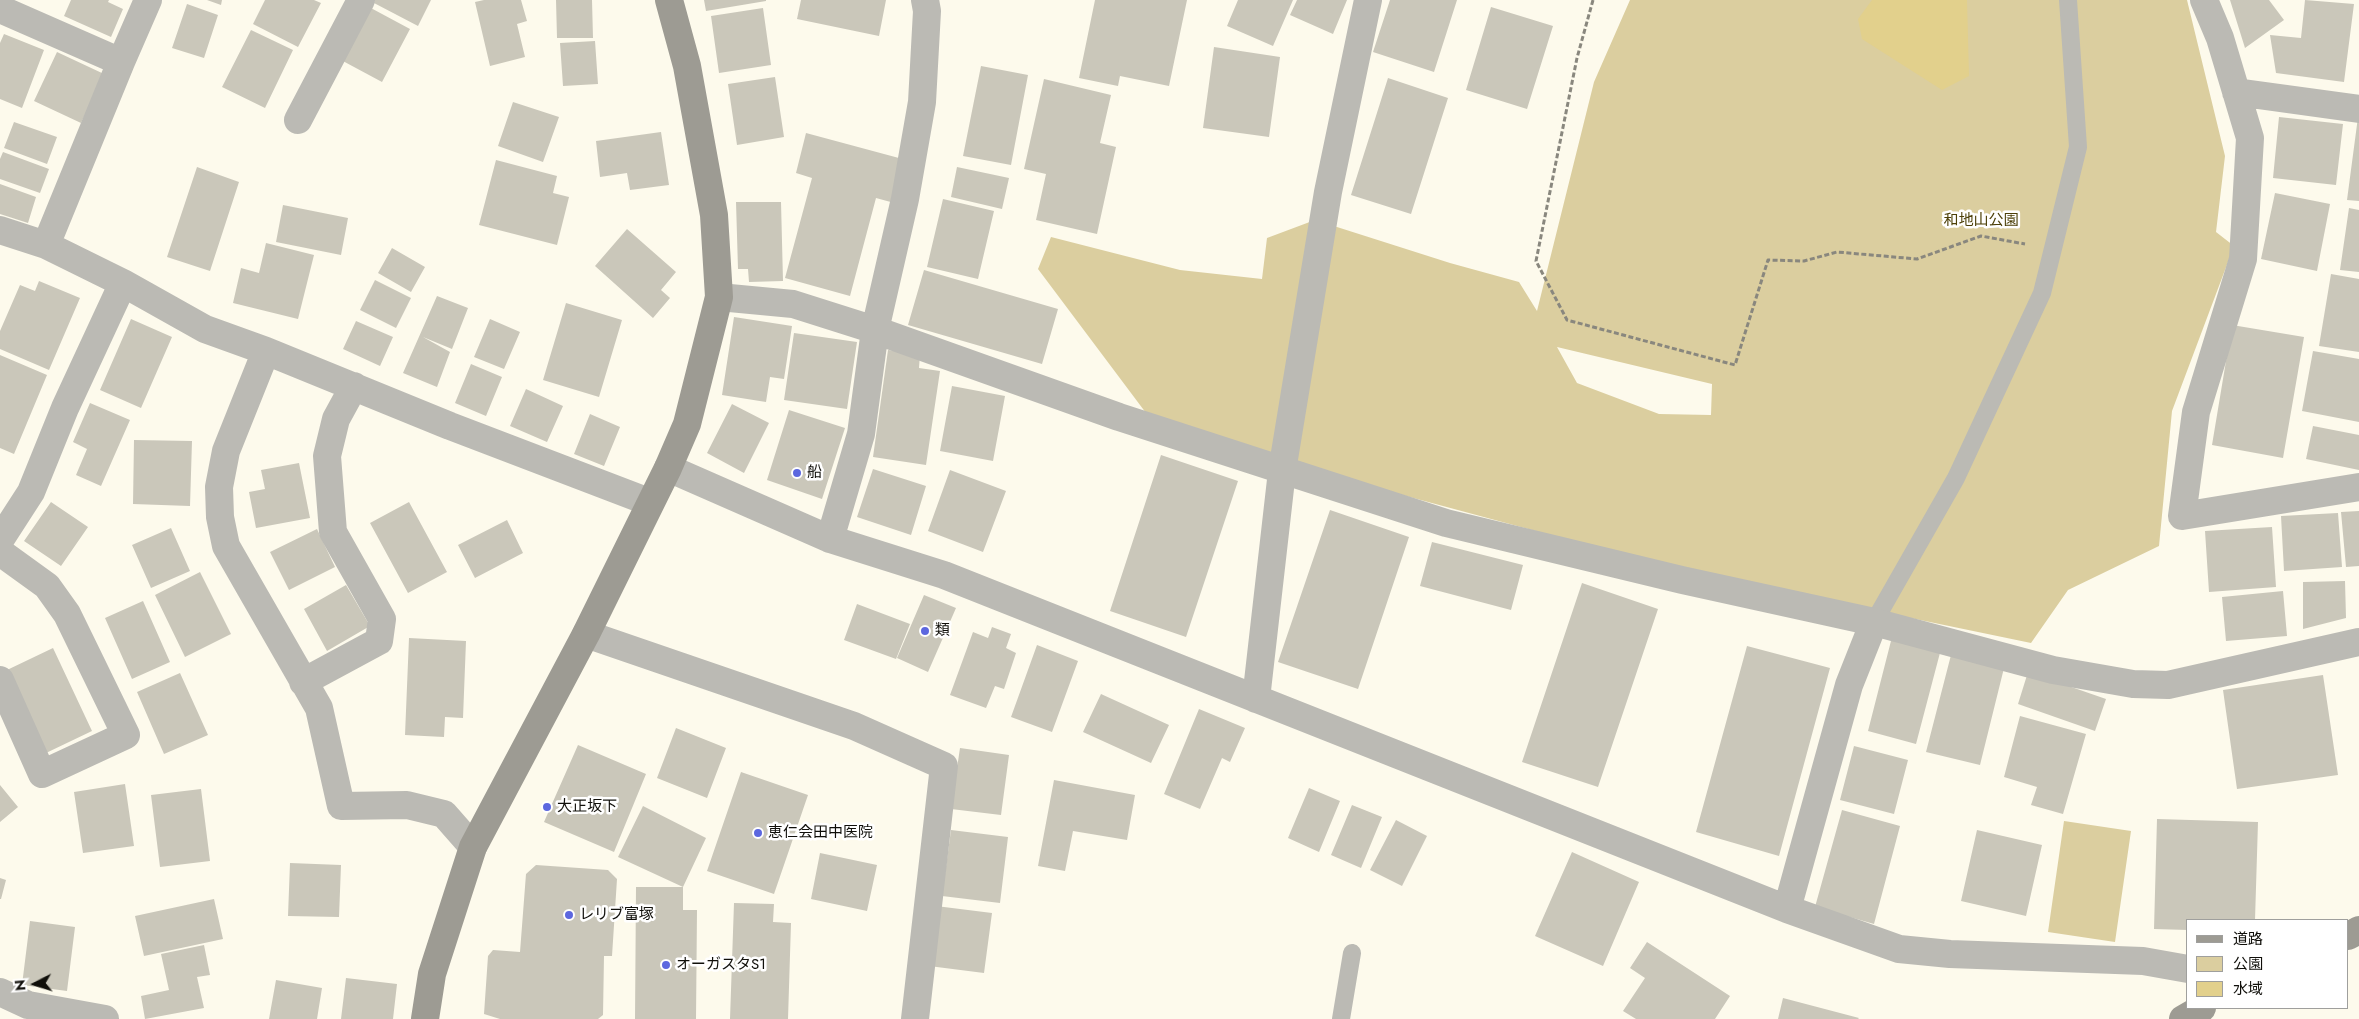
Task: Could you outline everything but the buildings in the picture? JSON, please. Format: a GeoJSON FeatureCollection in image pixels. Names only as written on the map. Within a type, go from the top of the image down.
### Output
{"type":"FeatureCollection","features":[{"type":"Feature","properties":{"kind":"street"},"geometry":{"type":"LineString","coordinates":[[46,246],[148,0]]}},
{"type":"Feature","properties":{"kind":"street"},"geometry":{"type":"LineString","coordinates":[[298,120],[360,0]]}},
{"type":"Feature","properties":{"kind":"street"},"geometry":{"type":"LineString","coordinates":[[425,1019],[432,974],[473,847],[586,634],[649,502],[668,468],[687,424],[719,297],[714,215],[687,66],[670,0]]}},
{"type":"Feature","properties":{"kind":"street"},"geometry":{"type":"LineString","coordinates":[[830,539],[861,434],[875,330],[905,199],[922,102],[927,11],[925,0]]}},
{"type":"Feature","properties":{"kind":"street"},"geometry":{"type":"LineString","coordinates":[[1256,699],[1282,471],[1328,192],[1368,0]]}},
{"type":"Feature","properties":{"kind":"street"},"geometry":{"type":"LineString","coordinates":[[2204,0],[2220,38],[2250,138],[2243,259],[2196,412],[2182,516],[2359,488]]}},
{"type":"Feature","properties":{"kind":"street"},"geometry":{"type":"LineString","coordinates":[[0,9],[121,62]]}},
{"type":"Feature","properties":{"kind":"street"},"geometry":{"type":"LineString","coordinates":[[2236,92],[2359,109]]}},
{"type":"Feature","properties":{"kind":"street"},"geometry":{"type":"LineString","coordinates":[[0,230],[46,246],[123,283],[204,329],[266,351],[459,430],[649,502]]}},
{"type":"Feature","properties":{"kind":"street"},"geometry":{"type":"LineString","coordinates":[[0,540],[31,492],[65,408],[123,283]]}},
{"type":"Feature","properties":{"kind":"street"},"geometry":{"type":"LineString","coordinates":[[719,297],[794,304],[875,330],[1110,414],[1446,523],[1682,580],[1874,622],[2053,670],[2133,684],[2168,685],[2359,642]]}},
{"type":"Feature","properties":{"kind":"street"},"geometry":{"type":"LineString","coordinates":[[266,351],[226,451],[219,487],[220,517],[226,546],[319,708],[341,806],[407,805],[444,814],[473,847]]}},
{"type":"Feature","properties":{"kind":"street"},"geometry":{"type":"LineString","coordinates":[[304,682],[379,642],[382,619],[333,532],[327,456],[336,419],[354,386]]}},
{"type":"Feature","properties":{"kind":"street"},"geometry":{"type":"LineString","coordinates":[[668,468],[830,539],[944,575],[1787,909],[1899,949],[1950,954],[2143,961],[2186,969]]}},
{"type":"Feature","properties":{"kind":"street"},"geometry":{"type":"LineString","coordinates":[[0,552],[47,586],[67,614],[126,735],[42,774],[0,680]]}},
{"type":"Feature","properties":{"kind":"street"},"geometry":{"type":"LineString","coordinates":[[1787,909],[1849,685],[1874,622]]}},
{"type":"Feature","properties":{"kind":"street"},"geometry":{"type":"LineString","coordinates":[[586,634],[854,726],[944,766],[915,1019]]}},
{"type":"Feature","properties":{"kind":"street"},"geometry":{"type":"LineString","coordinates":[[0,992],[28,1005],[105,1019]]}},
{"type":"Feature","properties":{"kind":"street"},"geometry":{"type":"LineString","coordinates":[[2183,1019],[2200,1009]]}},
{"type":"Feature","properties":{"kind":"lane"},"geometry":{"type":"LineString","coordinates":[[1874,622],[1956,478],[2042,293],[2078,147],[2068,0]]}},
{"type":"Feature","properties":{"kind":"lane"},"geometry":{"type":"LineString","coordinates":[[1340,1019],[1352,953]]}},
{"type":"Feature","properties":{"kind":"path"},"geometry":{"type":"LineString","coordinates":[[1593,0],[1577,58],[1536,261],[1567,320],[1735,365],[1768,260],[1804,261],[1838,252],[1917,259],[1982,236],[2053,250]]}},
{"type":"Feature","properties":{"kind":"green space","name":"和地山公園"},"geometry":{"type":"Polygon","coordinates":[[[1630,0],[2187,0],[2225,156],[2216,232],[2234,246],[2172,411],[2159,546],[2068,590],[2031,643],[1684,571],[1354,482],[1146,413],[1038,269],[1051,237],[1180,270],[1262,279],[1267,238],[1315,220],[1450,263],[1519,282],[1537,311],[1594,82],[1630,0]],[[1557,347],[1577,383],[1659,414],[1711,415],[1712,384],[1557,347]]]}},
{"type":"Feature","properties":{"kind":"green space"},"geometry":{"type":"Polygon","coordinates":[[[2064,821],[2131,831],[2115,942],[2048,932],[2064,821]]]}},
{"type":"Feature","properties":{"kind":"water"},"geometry":{"type":"Polygon","coordinates":[[[1872,0],[1967,0],[1969,76],[1942,90],[1862,39],[1858,19],[1872,0]]]}},
{"type":"Feature","properties":{"kind":"place","name":"船"},"geometry":{"type":"Point","coordinates":[797,473]}},
{"type":"Feature","properties":{"kind":"place","name":"類"},"geometry":{"type":"Point","coordinates":[925,631]}},
{"type":"Feature","properties":{"kind":"place","name":"大正坂下"},"geometry":{"type":"Point","coordinates":[547,807]}},
{"type":"Feature","properties":{"kind":"place","name":"恵仁会田中医院"},"geometry":{"type":"Point","coordinates":[758,833]}},
{"type":"Feature","properties":{"kind":"place","name":"レリブ富塚"},"geometry":{"type":"Point","coordinates":[569,915]}},
{"type":"Feature","properties":{"kind":"place","name":"オーガスタS1"},"geometry":{"type":"Point","coordinates":[666,965]}}]}
